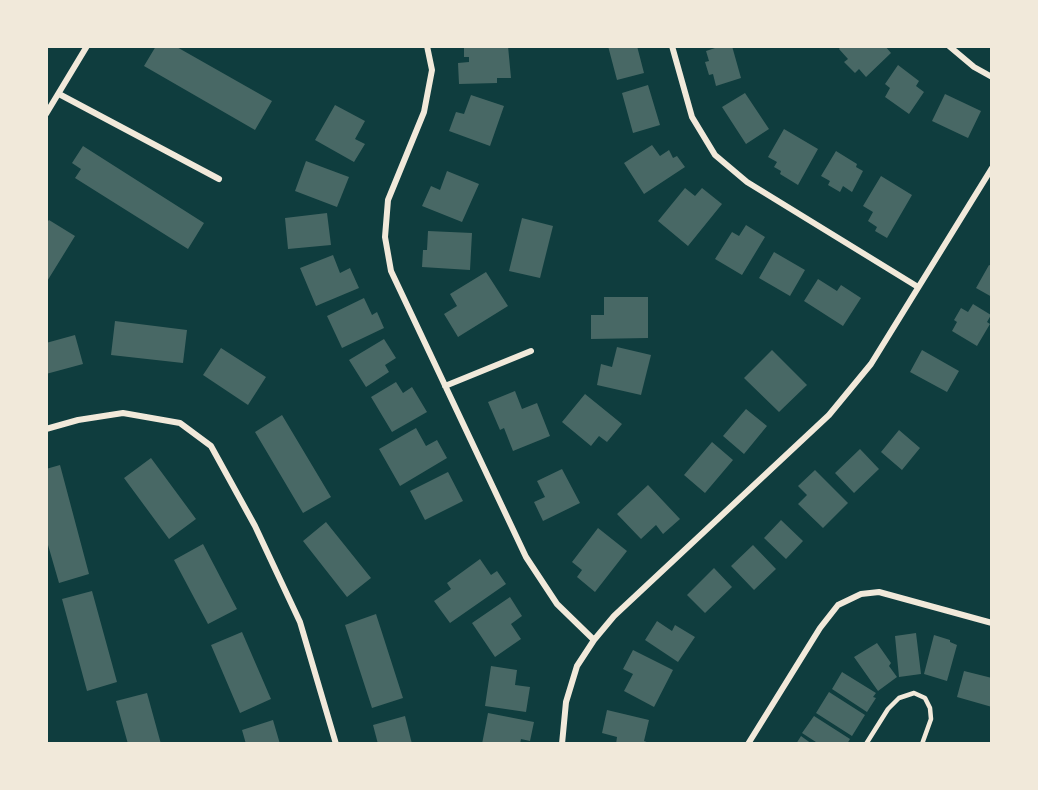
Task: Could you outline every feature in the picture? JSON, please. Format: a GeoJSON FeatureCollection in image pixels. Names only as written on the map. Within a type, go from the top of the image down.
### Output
{"type":"FeatureCollection","features":[{"type":"Feature","properties":{"kind":"street"},"geometry":{"type":"LineString","coordinates":[[46,114],[87,46]]}},
{"type":"Feature","properties":{"kind":"street"},"geometry":{"type":"LineString","coordinates":[[427,46],[432,70],[424,112],[388,200],[385,237],[391,271],[526,557],[557,604],[594,640]]}},
{"type":"Feature","properties":{"kind":"street"},"geometry":{"type":"LineString","coordinates":[[672,46],[692,117],[715,155],[747,182],[918,287]]}},
{"type":"Feature","properties":{"kind":"street"},"geometry":{"type":"LineString","coordinates":[[949,46],[974,67],[992,77]]}},
{"type":"Feature","properties":{"kind":"street"},"geometry":{"type":"LineString","coordinates":[[59,94],[219,179]]}},
{"type":"Feature","properties":{"kind":"street"},"geometry":{"type":"LineString","coordinates":[[562,744],[566,702],[577,666],[594,640],[614,616],[829,415],[871,363],[992,168]]}},
{"type":"Feature","properties":{"kind":"street"},"geometry":{"type":"LineString","coordinates":[[445,387],[531,351]]}},
{"type":"Feature","properties":{"kind":"street"},"geometry":{"type":"LineString","coordinates":[[46,429],[78,420],[123,412],[180,423],[211,446],[255,526],[300,621],[336,744]]}},
{"type":"Feature","properties":{"kind":"street"},"geometry":{"type":"LineString","coordinates":[[748,744],[820,628],[838,605],[861,594],[879,592],[992,623]]}},
{"type":"Feature","properties":{"kind":"lane"},"geometry":{"type":"LineString","coordinates":[[866,744],[888,709],[899,698],[914,693],[926,698],[930,708],[931,719],[922,744]]}},
{"type":"Feature","properties":{"kind":"building"},"geometry":{"type":"Polygon","coordinates":[[[156,46],[175,46],[272,101],[255,130],[144,66],[156,46]]]}},
{"type":"Feature","properties":{"kind":"building"},"geometry":{"type":"Polygon","coordinates":[[[464,46],[508,46],[511,78],[497,78],[497,83],[459,84],[458,63],[469,62],[469,57],[464,57],[464,46]]]}},
{"type":"Feature","properties":{"kind":"building"},"geometry":{"type":"Polygon","coordinates":[[[608,46],[637,46],[644,73],[617,80],[608,46]]]}},
{"type":"Feature","properties":{"kind":"building"},"geometry":{"type":"Polygon","coordinates":[[[721,46],[732,46],[741,78],[716,86],[713,74],[709,75],[705,62],[709,61],[706,51],[721,46]]]}},
{"type":"Feature","properties":{"kind":"building"},"geometry":{"type":"Polygon","coordinates":[[[841,46],[885,46],[891,53],[866,77],[859,69],[855,73],[844,62],[848,59],[839,49],[841,46]]]}},
{"type":"Feature","properties":{"kind":"building"},"geometry":{"type":"Polygon","coordinates":[[[898,65],[919,81],[916,86],[924,92],[909,114],[885,97],[890,88],[885,84],[898,65]]]}},
{"type":"Feature","properties":{"kind":"building"},"geometry":{"type":"Polygon","coordinates":[[[648,85],[660,125],[633,133],[622,93],[648,85]]]}},
{"type":"Feature","properties":{"kind":"building"},"geometry":{"type":"Polygon","coordinates":[[[745,93],[769,129],[746,144],[722,107],[745,93]]]}},
{"type":"Feature","properties":{"kind":"building"},"geometry":{"type":"Polygon","coordinates":[[[945,94],[981,111],[968,138],[932,121],[945,94]]]}},
{"type":"Feature","properties":{"kind":"building"},"geometry":{"type":"Polygon","coordinates":[[[471,95],[504,106],[490,146],[449,131],[456,112],[464,114],[471,95]]]}},
{"type":"Feature","properties":{"kind":"building"},"geometry":{"type":"Polygon","coordinates":[[[335,105],[365,121],[355,139],[365,144],[354,162],[315,140],[335,105]]]}},
{"type":"Feature","properties":{"kind":"building"},"geometry":{"type":"Polygon","coordinates":[[[784,129],[818,149],[798,185],[780,174],[781,171],[774,167],[777,162],[768,157],[784,129]]]}},
{"type":"Feature","properties":{"kind":"building"},"geometry":{"type":"Polygon","coordinates":[[[652,145],[660,156],[669,150],[673,158],[677,156],[685,167],[644,194],[624,163],[652,145]]]}},
{"type":"Feature","properties":{"kind":"building"},"geometry":{"type":"Polygon","coordinates":[[[83,146],[204,223],[188,249],[75,178],[81,169],[72,163],[83,146]]]}},
{"type":"Feature","properties":{"kind":"building"},"geometry":{"type":"Polygon","coordinates":[[[836,151],[857,164],[856,167],[863,171],[852,192],[843,186],[840,192],[828,185],[830,181],[821,176],[836,151]]]}},
{"type":"Feature","properties":{"kind":"building"},"geometry":{"type":"Polygon","coordinates":[[[306,161],[349,177],[337,207],[295,191],[306,161]]]}},
{"type":"Feature","properties":{"kind":"building"},"geometry":{"type":"Polygon","coordinates":[[[447,171],[479,184],[462,222],[422,206],[431,186],[440,190],[447,171]]]}},
{"type":"Feature","properties":{"kind":"building"},"geometry":{"type":"Polygon","coordinates":[[[881,176],[912,195],[887,238],[875,231],[877,227],[868,221],[873,212],[863,206],[881,176]]]}},
{"type":"Feature","properties":{"kind":"building"},"geometry":{"type":"Polygon","coordinates":[[[685,188],[695,196],[702,188],[722,204],[688,246],[658,221],[685,188]]]}},
{"type":"Feature","properties":{"kind":"building"},"geometry":{"type":"Polygon","coordinates":[[[327,213],[331,245],[288,249],[285,218],[327,213]]]}},
{"type":"Feature","properties":{"kind":"building"},"geometry":{"type":"Polygon","coordinates":[[[522,218],[553,226],[540,278],[509,271],[522,218]]]}},
{"type":"Feature","properties":{"kind":"building"},"geometry":{"type":"Polygon","coordinates":[[[49,220],[75,236],[46,283],[46,223],[49,220]]]}},
{"type":"Feature","properties":{"kind":"building"},"geometry":{"type":"Polygon","coordinates":[[[746,225],[765,237],[742,275],[715,259],[732,232],[739,236],[746,225]]]}},
{"type":"Feature","properties":{"kind":"building"},"geometry":{"type":"Polygon","coordinates":[[[428,231],[472,233],[470,270],[422,267],[423,250],[427,250],[428,231]]]}},
{"type":"Feature","properties":{"kind":"building"},"geometry":{"type":"Polygon","coordinates":[[[774,252],[805,270],[790,296],[759,278],[774,252]]]}},
{"type":"Feature","properties":{"kind":"building"},"geometry":{"type":"Polygon","coordinates":[[[333,255],[340,273],[350,268],[359,288],[316,306],[300,268],[333,255]]]}},
{"type":"Feature","properties":{"kind":"building"},"geometry":{"type":"Polygon","coordinates":[[[989,265],[992,266],[992,297],[976,288],[989,265]]]}},
{"type":"Feature","properties":{"kind":"building"},"geometry":{"type":"Polygon","coordinates":[[[486,272],[508,306],[458,337],[444,314],[457,306],[450,294],[486,272]]]}},
{"type":"Feature","properties":{"kind":"building"},"geometry":{"type":"Polygon","coordinates":[[[818,279],[837,291],[841,285],[861,298],[843,326],[804,301],[818,279]]]}},
{"type":"Feature","properties":{"kind":"building"},"geometry":{"type":"Polygon","coordinates":[[[604,297],[648,297],[648,338],[591,339],[591,315],[604,315],[604,297]]]}},
{"type":"Feature","properties":{"kind":"building"},"geometry":{"type":"Polygon","coordinates":[[[364,298],[372,315],[377,312],[384,328],[342,348],[327,316],[364,298]]]}},
{"type":"Feature","properties":{"kind":"building"},"geometry":{"type":"Polygon","coordinates":[[[973,304],[991,315],[987,322],[990,324],[977,346],[952,331],[957,322],[954,320],[961,308],[968,312],[973,304]]]}},
{"type":"Feature","properties":{"kind":"building"},"geometry":{"type":"Polygon","coordinates":[[[115,321],[187,330],[183,363],[111,355],[115,321]]]}},
{"type":"Feature","properties":{"kind":"building"},"geometry":{"type":"Polygon","coordinates":[[[75,335],[83,364],[46,374],[46,343],[75,335]]]}},
{"type":"Feature","properties":{"kind":"building"},"geometry":{"type":"Polygon","coordinates":[[[384,339],[396,358],[385,365],[389,372],[366,387],[349,360],[384,339]]]}},
{"type":"Feature","properties":{"kind":"building"},"geometry":{"type":"Polygon","coordinates":[[[617,347],[651,355],[641,395],[597,385],[601,364],[612,367],[617,347]]]}},
{"type":"Feature","properties":{"kind":"building"},"geometry":{"type":"Polygon","coordinates":[[[221,348],[266,377],[248,405],[203,375],[221,348]]]}},
{"type":"Feature","properties":{"kind":"building"},"geometry":{"type":"Polygon","coordinates":[[[772,350],[807,385],[779,412],[744,378],[772,350]]]}},
{"type":"Feature","properties":{"kind":"building"},"geometry":{"type":"Polygon","coordinates":[[[922,350],[959,371],[947,392],[910,372],[922,350]]]}},
{"type":"Feature","properties":{"kind":"building"},"geometry":{"type":"Polygon","coordinates":[[[396,382],[403,393],[412,387],[427,412],[392,432],[371,397],[396,382]]]}},
{"type":"Feature","properties":{"kind":"building"},"geometry":{"type":"Polygon","coordinates":[[[515,391],[522,409],[537,403],[550,436],[513,451],[504,428],[500,430],[488,402],[515,391]]]}},
{"type":"Feature","properties":{"kind":"building"},"geometry":{"type":"Polygon","coordinates":[[[585,394],[622,424],[607,442],[599,436],[591,446],[562,422],[585,394]]]}},
{"type":"Feature","properties":{"kind":"building"},"geometry":{"type":"Polygon","coordinates":[[[746,409],[767,426],[744,454],[723,436],[746,409]]]}},
{"type":"Feature","properties":{"kind":"building"},"geometry":{"type":"Polygon","coordinates":[[[282,415],[331,497],[303,513],[255,432],[282,415]]]}},
{"type":"Feature","properties":{"kind":"building"},"geometry":{"type":"Polygon","coordinates":[[[416,428],[426,446],[437,440],[447,458],[400,486],[379,449],[416,428]]]}},
{"type":"Feature","properties":{"kind":"building"},"geometry":{"type":"Polygon","coordinates":[[[899,430],[920,448],[902,470],[881,452],[899,430]]]}},
{"type":"Feature","properties":{"kind":"building"},"geometry":{"type":"Polygon","coordinates":[[[712,442],[733,460],[705,493],[684,475],[712,442]]]}},
{"type":"Feature","properties":{"kind":"building"},"geometry":{"type":"Polygon","coordinates":[[[860,449],[879,469],[854,493],[835,473],[860,449]]]}},
{"type":"Feature","properties":{"kind":"building"},"geometry":{"type":"Polygon","coordinates":[[[151,458],[196,519],[169,539],[124,478],[151,458]]]}},
{"type":"Feature","properties":{"kind":"building"},"geometry":{"type":"Polygon","coordinates":[[[60,465],[89,574],[59,583],[46,538],[46,469],[60,465]]]}},
{"type":"Feature","properties":{"kind":"building"},"geometry":{"type":"Polygon","coordinates":[[[562,469],[580,503],[543,521],[534,502],[545,497],[537,481],[562,469]]]}},
{"type":"Feature","properties":{"kind":"building"},"geometry":{"type":"Polygon","coordinates":[[[815,470],[848,503],[823,528],[798,504],[807,495],[798,486],[815,470]]]}},
{"type":"Feature","properties":{"kind":"building"},"geometry":{"type":"Polygon","coordinates":[[[448,472],[463,501],[425,520],[410,491],[448,472]]]}},
{"type":"Feature","properties":{"kind":"building"},"geometry":{"type":"Polygon","coordinates":[[[648,485],[680,519],[663,534],[656,525],[641,539],[617,514],[648,485]]]}},
{"type":"Feature","properties":{"kind":"building"},"geometry":{"type":"Polygon","coordinates":[[[781,520],[803,541],[786,559],[764,538],[781,520]]]}},
{"type":"Feature","properties":{"kind":"building"},"geometry":{"type":"Polygon","coordinates":[[[326,522],[371,578],[347,597],[303,541],[326,522]]]}},
{"type":"Feature","properties":{"kind":"building"},"geometry":{"type":"Polygon","coordinates":[[[598,528],[627,551],[595,592],[577,577],[582,570],[572,562],[598,528]]]}},
{"type":"Feature","properties":{"kind":"building"},"geometry":{"type":"Polygon","coordinates":[[[203,544],[237,609],[208,624],[174,560],[203,544]]]}},
{"type":"Feature","properties":{"kind":"building"},"geometry":{"type":"Polygon","coordinates":[[[753,545],[776,569],[754,590],[731,566],[753,545]]]}},
{"type":"Feature","properties":{"kind":"building"},"geometry":{"type":"Polygon","coordinates":[[[480,559],[491,575],[497,571],[506,584],[450,623],[434,601],[451,589],[447,583],[480,559]]]}},
{"type":"Feature","properties":{"kind":"building"},"geometry":{"type":"Polygon","coordinates":[[[714,568],[732,587],[705,613],[687,595],[714,568]]]}},
{"type":"Feature","properties":{"kind":"building"},"geometry":{"type":"Polygon","coordinates":[[[92,591],[117,682],[87,691],[62,599],[92,591]]]}},
{"type":"Feature","properties":{"kind":"building"},"geometry":{"type":"Polygon","coordinates":[[[510,597],[522,616],[511,624],[521,639],[495,657],[472,623],[510,597]]]}},
{"type":"Feature","properties":{"kind":"building"},"geometry":{"type":"Polygon","coordinates":[[[376,614],[403,698],[372,708],[345,625],[376,614]]]}},
{"type":"Feature","properties":{"kind":"building"},"geometry":{"type":"Polygon","coordinates":[[[657,621],[672,631],[675,625],[695,637],[678,662],[645,640],[657,621]]]}},
{"type":"Feature","properties":{"kind":"building"},"geometry":{"type":"Polygon","coordinates":[[[242,632],[271,699],[240,713],[211,645],[242,632]]]}},
{"type":"Feature","properties":{"kind":"building"},"geometry":{"type":"Polygon","coordinates":[[[916,633],[921,674],[899,677],[895,636],[916,633]]]}},
{"type":"Feature","properties":{"kind":"building"},"geometry":{"type":"Polygon","coordinates":[[[934,635],[957,645],[947,681],[924,674],[934,635]]]}},
{"type":"Feature","properties":{"kind":"building"},"geometry":{"type":"Polygon","coordinates":[[[877,643],[891,663],[889,666],[897,677],[878,691],[854,657],[877,643]]]}},
{"type":"Feature","properties":{"kind":"building"},"geometry":{"type":"Polygon","coordinates":[[[633,650],[673,670],[654,707],[624,691],[633,674],[623,669],[633,650]]]}},
{"type":"Feature","properties":{"kind":"building"},"geometry":{"type":"Polygon","coordinates":[[[491,666],[517,670],[515,685],[530,687],[526,712],[485,706],[491,666]]]}},
{"type":"Feature","properties":{"kind":"building"},"geometry":{"type":"Polygon","coordinates":[[[964,671],[992,678],[992,707],[957,697],[964,671]]]}},
{"type":"Feature","properties":{"kind":"building"},"geometry":{"type":"Polygon","coordinates":[[[842,672],[876,693],[873,697],[876,698],[867,712],[832,689],[842,672]]]}},
{"type":"Feature","properties":{"kind":"building"},"geometry":{"type":"Polygon","coordinates":[[[829,692],[865,715],[852,736],[816,713],[829,692]]]}},
{"type":"Feature","properties":{"kind":"building"},"geometry":{"type":"Polygon","coordinates":[[[147,693],[161,744],[128,744],[116,701],[147,693]]]}},
{"type":"Feature","properties":{"kind":"building"},"geometry":{"type":"Polygon","coordinates":[[[607,710],[649,720],[644,741],[652,744],[616,744],[617,737],[602,733],[607,710]]]}},
{"type":"Feature","properties":{"kind":"building"},"geometry":{"type":"Polygon","coordinates":[[[488,713],[534,722],[530,741],[521,739],[520,744],[482,744],[488,713]]]}},
{"type":"Feature","properties":{"kind":"building"},"geometry":{"type":"Polygon","coordinates":[[[405,716],[412,744],[378,744],[373,725],[405,716]]]}},
{"type":"Feature","properties":{"kind":"building"},"geometry":{"type":"Polygon","coordinates":[[[814,716],[850,739],[847,744],[819,744],[802,733],[814,716]]]}},
{"type":"Feature","properties":{"kind":"building"},"geometry":{"type":"Polygon","coordinates":[[[273,720],[280,744],[246,744],[242,730],[273,720]]]}},
{"type":"Feature","properties":{"kind":"building"},"geometry":{"type":"Polygon","coordinates":[[[801,736],[812,744],[796,744],[801,736]]]}}]}
